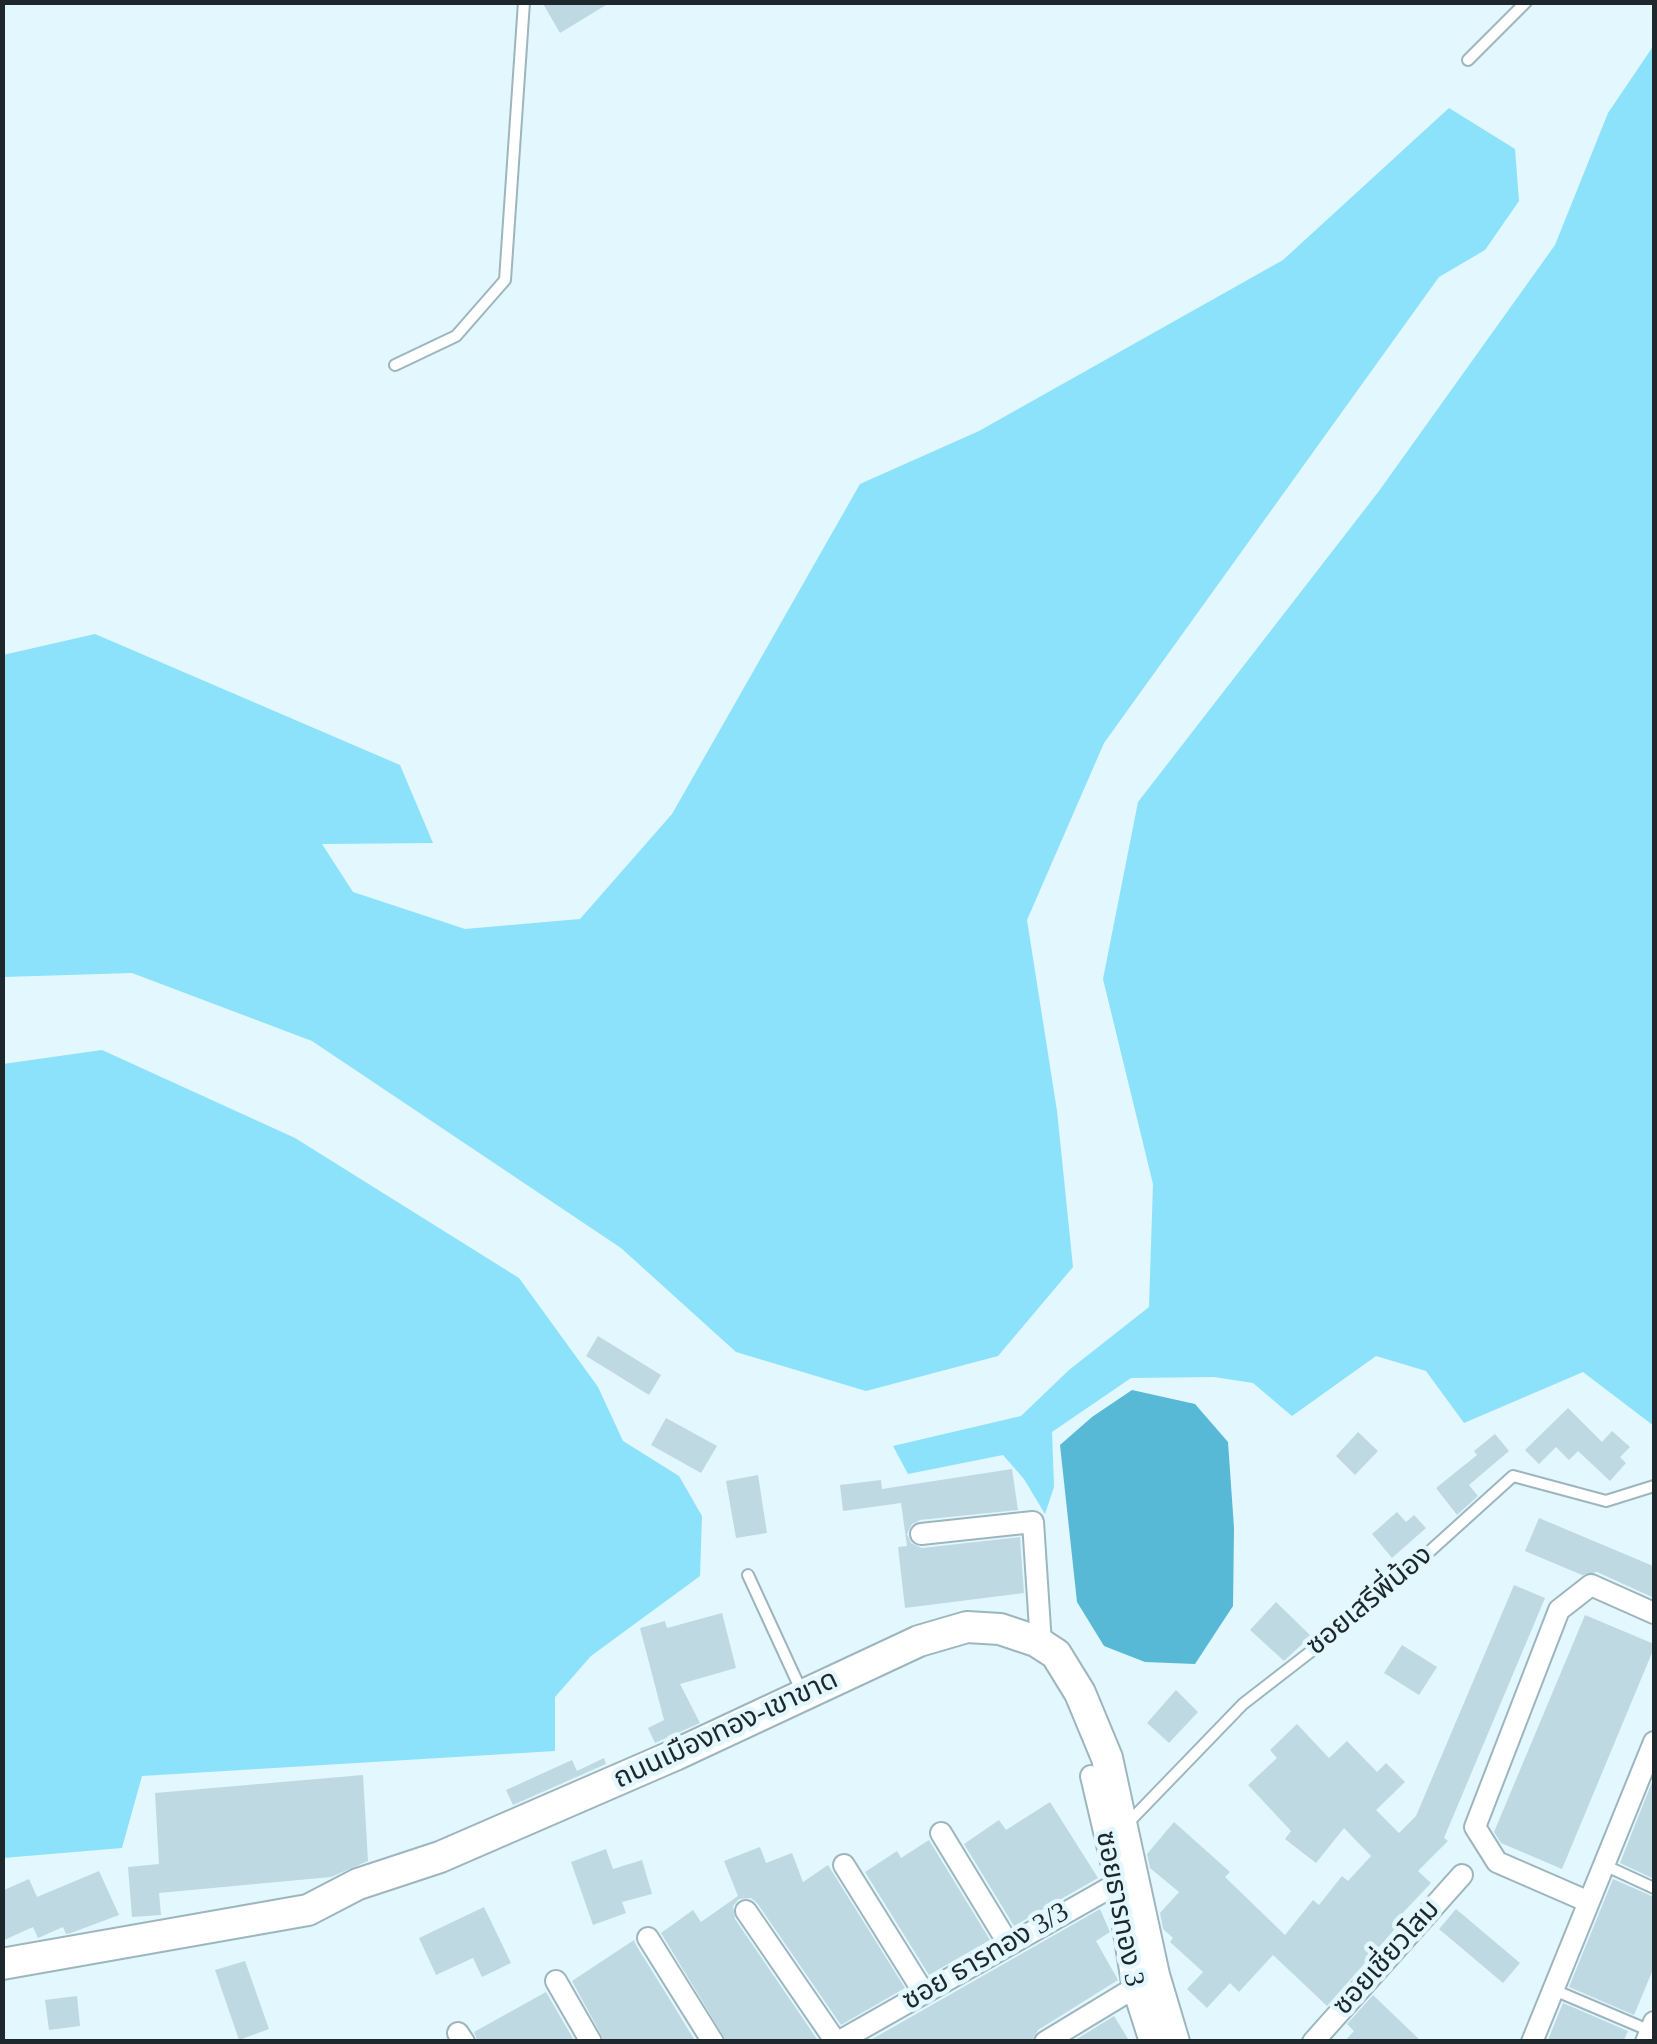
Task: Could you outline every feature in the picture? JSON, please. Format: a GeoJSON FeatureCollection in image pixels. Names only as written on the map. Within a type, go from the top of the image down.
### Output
{"type":"FeatureCollection","features":[{"type":"Feature","properties":{"kind":"street"},"geometry":{"type":"LineString","coordinates":[[921,1534],[1032,1522],[1041,1644],[1056,1654],[1080,1692],[1106,1758],[1122,1830],[1125,1878],[1143,1982],[1174,2042]]}},
{"type":"Feature","properties":{"kind":"street"},"geometry":{"type":"LineString","coordinates":[[1589,1902],[1497,1862],[1475,1827],[1560,1610],[1591,1585],[1654,1612]]}},
{"type":"Feature","properties":{"kind":"street","name":"ถนนเมืองทอง-เขาขาด"},"geometry":{"type":"LineString","coordinates":[[2,1964],[308,1910],[358,1884],[440,1857],[675,1755],[919,1641],[967,1627],[1000,1628],[1041,1644]]}},
{"type":"Feature","properties":{"kind":"street"},"geometry":{"type":"LineString","coordinates":[[1532,2042],[1653,1750]]}},
{"type":"Feature","properties":{"kind":"street","name":"ซอยธารทอง 3"},"geometry":{"type":"LineString","coordinates":[[1091,1776],[1125,1878]]}},
{"type":"Feature","properties":{"kind":"street"},"geometry":{"type":"LineString","coordinates":[[940,1833],[1008,1943]]}},
{"type":"Feature","properties":{"kind":"street"},"geometry":{"type":"LineString","coordinates":[[844,1865],[924,1993]]}},
{"type":"Feature","properties":{"kind":"street","name":"ซอยเชี่ยวโสม"},"geometry":{"type":"LineString","coordinates":[[1313,2042],[1462,1875]]}},
{"type":"Feature","properties":{"kind":"street","name":"ซอย ธารทอง 3/3"},"geometry":{"type":"LineString","coordinates":[[837,2042],[1125,1878]]}},
{"type":"Feature","properties":{"kind":"street"},"geometry":{"type":"LineString","coordinates":[[746,1911],[837,2042]]}},
{"type":"Feature","properties":{"kind":"street"},"geometry":{"type":"LineString","coordinates":[[648,1938],[713,2042]]}},
{"type":"Feature","properties":{"kind":"street"},"geometry":{"type":"LineString","coordinates":[[556,1980],[591,2042]]}},
{"type":"Feature","properties":{"kind":"street"},"geometry":{"type":"LineString","coordinates":[[1045,2042],[1143,1982]]}},
{"type":"Feature","properties":{"kind":"street","name":"ซอยธารทอง 3"},"geometry":{"type":"LineString","coordinates":[[1143,1982],[1150,2042]]}},
{"type":"Feature","properties":{"kind":"lane"},"geometry":{"type":"LineString","coordinates":[[395,365],[456,336],[505,280],[524,2]]}},
{"type":"Feature","properties":{"kind":"lane"},"geometry":{"type":"LineString","coordinates":[[1468,60],[1526,2]]}},
{"type":"Feature","properties":{"kind":"lane","name":"ซอยเสรีพี่น้อง"},"geometry":{"type":"LineString","coordinates":[[1122,1830],[1243,1704],[1367,1608],[1514,1476],[1606,1501],[1654,1486]]}},
{"type":"Feature","properties":{"kind":"lane"},"geometry":{"type":"LineString","coordinates":[[748,1575],[803,1695]]}},
{"type":"Feature","properties":{"kind":"lane"},"geometry":{"type":"LineString","coordinates":[[1604,1866],[1654,1888]]}},
{"type":"Feature","properties":{"kind":"lane"},"geometry":{"type":"LineString","coordinates":[[1553,1989],[1652,2032]]}},
{"type":"Feature","properties":{"kind":"shaded area"},"geometry":{"type":"Polygon","coordinates":[[[1654,45],[1654,1426],[1583,1372],[1464,1423],[1426,1371],[1376,1356],[1292,1416],[1253,1383],[1214,1377],[1131,1378],[1052,1432],[1054,1487],[1045,1514],[1024,1479],[1003,1455],[908,1474],[893,1446],[1021,1416],[1069,1370],[1149,1307],[1153,1184],[1103,979],[1138,802],[1379,491],[1555,245],[1608,113],[1654,45]]]}},
{"type":"Feature","properties":{"kind":"shaded area"},"geometry":{"type":"Polygon","coordinates":[[[1449,108],[1515,149],[1519,201],[1485,250],[1439,277],[1104,743],[1027,920],[1057,1111],[1073,1267],[998,1356],[866,1391],[736,1352],[621,1248],[312,1041],[132,973],[3,977],[3,655],[95,634],[400,765],[433,843],[322,844],[353,892],[465,929],[580,919],[672,814],[860,484],[979,431],[1283,260],[1449,108]]]}},
{"type":"Feature","properties":{"kind":"shaded area"},"geometry":{"type":"Polygon","coordinates":[[[102,1050],[295,1138],[519,1278],[598,1387],[623,1441],[679,1476],[702,1516],[700,1576],[591,1656],[555,1697],[555,1751],[142,1776],[122,1848],[3,1858],[3,1064],[102,1050]]]}},
{"type":"Feature","properties":{"kind":"shaded area"},"geometry":{"type":"Polygon","coordinates":[[[1132,1390],[1195,1404],[1228,1442],[1234,1528],[1233,1606],[1195,1664],[1145,1662],[1104,1646],[1077,1602],[1060,1445],[1132,1390]]]}},
{"type":"Feature","properties":{"kind":"building"},"geometry":{"type":"Polygon","coordinates":[[[542,2],[611,2],[560,33],[542,2]]]}},
{"type":"Feature","properties":{"kind":"building"},"geometry":{"type":"Polygon","coordinates":[[[598,1336],[661,1375],[649,1395],[586,1356],[598,1336]]]}},
{"type":"Feature","properties":{"kind":"building"},"geometry":{"type":"Polygon","coordinates":[[[1568,1408],[1602,1442],[1612,1431],[1630,1447],[1620,1457],[1626,1463],[1610,1481],[1578,1451],[1569,1460],[1556,1447],[1539,1464],[1525,1450],[1568,1408]]]}},
{"type":"Feature","properties":{"kind":"building"},"geometry":{"type":"Polygon","coordinates":[[[666,1418],[717,1446],[701,1473],[651,1445],[666,1418]]]}},
{"type":"Feature","properties":{"kind":"building"},"geometry":{"type":"Polygon","coordinates":[[[1358,1432],[1378,1451],[1355,1475],[1336,1456],[1358,1432]]]}},
{"type":"Feature","properties":{"kind":"building"},"geometry":{"type":"Polygon","coordinates":[[[1495,1434],[1509,1451],[1469,1485],[1478,1496],[1457,1515],[1436,1488],[1477,1455],[1474,1451],[1495,1434]]]}},
{"type":"Feature","properties":{"kind":"building"},"geometry":{"type":"Polygon","coordinates":[[[1012,1469],[1018,1510],[920,1520],[912,1524],[907,1534],[911,1543],[922,1548],[1020,1537],[1024,1593],[905,1608],[898,1547],[907,1546],[901,1503],[843,1511],[840,1485],[881,1480],[882,1489],[1012,1469]]]}},
{"type":"Feature","properties":{"kind":"building"},"geometry":{"type":"Polygon","coordinates":[[[758,1475],[767,1533],[736,1538],[726,1481],[758,1475]]]}},
{"type":"Feature","properties":{"kind":"building"},"geometry":{"type":"Polygon","coordinates":[[[1397,1512],[1406,1522],[1414,1515],[1426,1528],[1392,1558],[1372,1534],[1397,1512]]]}},
{"type":"Feature","properties":{"kind":"building"},"geometry":{"type":"Polygon","coordinates":[[[1539,1518],[1653,1566],[1654,1562],[1654,1598],[1597,1572],[1582,1575],[1525,1551],[1539,1518]]]}},
{"type":"Feature","properties":{"kind":"building"},"geometry":{"type":"Polygon","coordinates":[[[1514,1585],[1545,1598],[1444,1838],[1448,1841],[1418,1871],[1431,1883],[1327,2006],[1273,1955],[1239,1992],[1230,1983],[1207,2008],[1187,1989],[1203,1972],[1170,1942],[1173,1938],[1163,1929],[1160,1913],[1179,1892],[1150,1868],[1147,1854],[1174,1822],[1230,1872],[1225,1877],[1285,1935],[1313,1900],[1319,1905],[1342,1876],[1348,1881],[1371,1856],[1344,1828],[1316,1863],[1285,1839],[1291,1831],[1248,1785],[1277,1758],[1270,1750],[1297,1724],[1329,1758],[1347,1741],[1377,1772],[1386,1763],[1405,1782],[1376,1810],[1399,1833],[1416,1816],[1514,1585]]]}},
{"type":"Feature","properties":{"kind":"building"},"geometry":{"type":"Polygon","coordinates":[[[1276,1602],[1311,1636],[1284,1661],[1250,1630],[1276,1602]]]}},
{"type":"Feature","properties":{"kind":"building"},"geometry":{"type":"Polygon","coordinates":[[[722,1613],[736,1668],[680,1684],[700,1723],[655,1743],[648,1728],[664,1720],[640,1628],[665,1621],[667,1628],[722,1613]]]}},
{"type":"Feature","properties":{"kind":"building"},"geometry":{"type":"Polygon","coordinates":[[[1585,1615],[1654,1644],[1654,1648],[1562,1869],[1501,1843],[1494,1832],[1585,1615]]]}},
{"type":"Feature","properties":{"kind":"building"},"geometry":{"type":"Polygon","coordinates":[[[1402,1645],[1437,1667],[1419,1695],[1384,1673],[1402,1645]]]}},
{"type":"Feature","properties":{"kind":"building"},"geometry":{"type":"Polygon","coordinates":[[[1176,1690],[1198,1712],[1169,1743],[1147,1723],[1176,1690]]]}},
{"type":"Feature","properties":{"kind":"building"},"geometry":{"type":"Polygon","coordinates":[[[604,1758],[606,1764],[513,1805],[506,1790],[572,1760],[577,1771],[604,1758]]]}},
{"type":"Feature","properties":{"kind":"building"},"geometry":{"type":"Polygon","coordinates":[[[363,1775],[368,1861],[331,1877],[159,1893],[161,1915],[132,1917],[128,1867],[159,1864],[155,1793],[363,1775]]]}},
{"type":"Feature","properties":{"kind":"building"},"geometry":{"type":"Polygon","coordinates":[[[1654,1777],[1654,1879],[1620,1863],[1654,1777]]]}},
{"type":"Feature","properties":{"kind":"building"},"geometry":{"type":"Polygon","coordinates":[[[1050,1802],[1098,1878],[1014,1926],[964,1844],[999,1820],[1006,1830],[1050,1802]]]}},
{"type":"Feature","properties":{"kind":"building"},"geometry":{"type":"Polygon","coordinates":[[[929,1840],[990,1940],[929,1975],[865,1872],[897,1851],[901,1858],[929,1840]]]}},
{"type":"Feature","properties":{"kind":"building"},"geometry":{"type":"Polygon","coordinates":[[[760,1847],[766,1863],[792,1853],[803,1882],[828,1865],[905,1988],[841,2025],[757,1903],[751,1898],[739,1899],[733,1906],[735,1919],[819,2042],[727,2042],[661,1933],[693,1910],[701,1922],[738,1896],[724,1861],[760,1847]]]}},
{"type":"Feature","properties":{"kind":"building"},"geometry":{"type":"Polygon","coordinates":[[[606,1849],[613,1869],[642,1860],[652,1894],[622,1902],[626,1913],[593,1925],[571,1862],[606,1849]]]}},
{"type":"Feature","properties":{"kind":"building"},"geometry":{"type":"Polygon","coordinates":[[[99,1871],[119,1915],[71,1933],[66,1934],[63,1927],[38,1938],[33,1927],[2,1941],[2,1891],[29,1879],[37,1897],[99,1871]]]}},
{"type":"Feature","properties":{"kind":"building"},"geometry":{"type":"Polygon","coordinates":[[[1613,1879],[1654,1897],[1654,1967],[1634,2015],[1569,1987],[1613,1879]]]}},
{"type":"Feature","properties":{"kind":"building"},"geometry":{"type":"Polygon","coordinates":[[[484,1907],[511,1963],[482,1977],[473,1958],[436,1975],[419,1938],[484,1907]]]}},
{"type":"Feature","properties":{"kind":"building"},"geometry":{"type":"Polygon","coordinates":[[[1100,1909],[1110,1932],[1096,1941],[1118,1980],[1038,2030],[1031,2042],[867,2042],[1100,1909]]]}},
{"type":"Feature","properties":{"kind":"building"},"geometry":{"type":"Polygon","coordinates":[[[1456,1909],[1520,1963],[1503,1983],[1439,1929],[1456,1909]]]}},
{"type":"Feature","properties":{"kind":"building"},"geometry":{"type":"Polygon","coordinates":[[[634,1940],[696,2042],[605,2042],[572,1981],[634,1940]]]}},
{"type":"Feature","properties":{"kind":"building"},"geometry":{"type":"Polygon","coordinates":[[[245,1961],[269,2029],[239,2040],[215,1970],[245,1961]]]}},
{"type":"Feature","properties":{"kind":"building"},"geometry":{"type":"Polygon","coordinates":[[[546,1992],[575,2042],[478,2042],[474,2032],[546,1992]]]}},
{"type":"Feature","properties":{"kind":"building"},"geometry":{"type":"Polygon","coordinates":[[[1373,1995],[1422,2042],[1344,2042],[1354,2031],[1347,2024],[1373,1995]]]}},
{"type":"Feature","properties":{"kind":"building"},"geometry":{"type":"Polygon","coordinates":[[[77,1996],[80,2026],[49,2030],[45,2000],[77,1996]]]}},
{"type":"Feature","properties":{"kind":"building"},"geometry":{"type":"Polygon","coordinates":[[[1563,2003],[1628,2031],[1623,2042],[1547,2042],[1563,2003]]]}},
{"type":"Feature","properties":{"kind":"building"},"geometry":{"type":"Polygon","coordinates":[[[1114,2016],[1130,2042],[1072,2042],[1114,2016]]]}}]}
